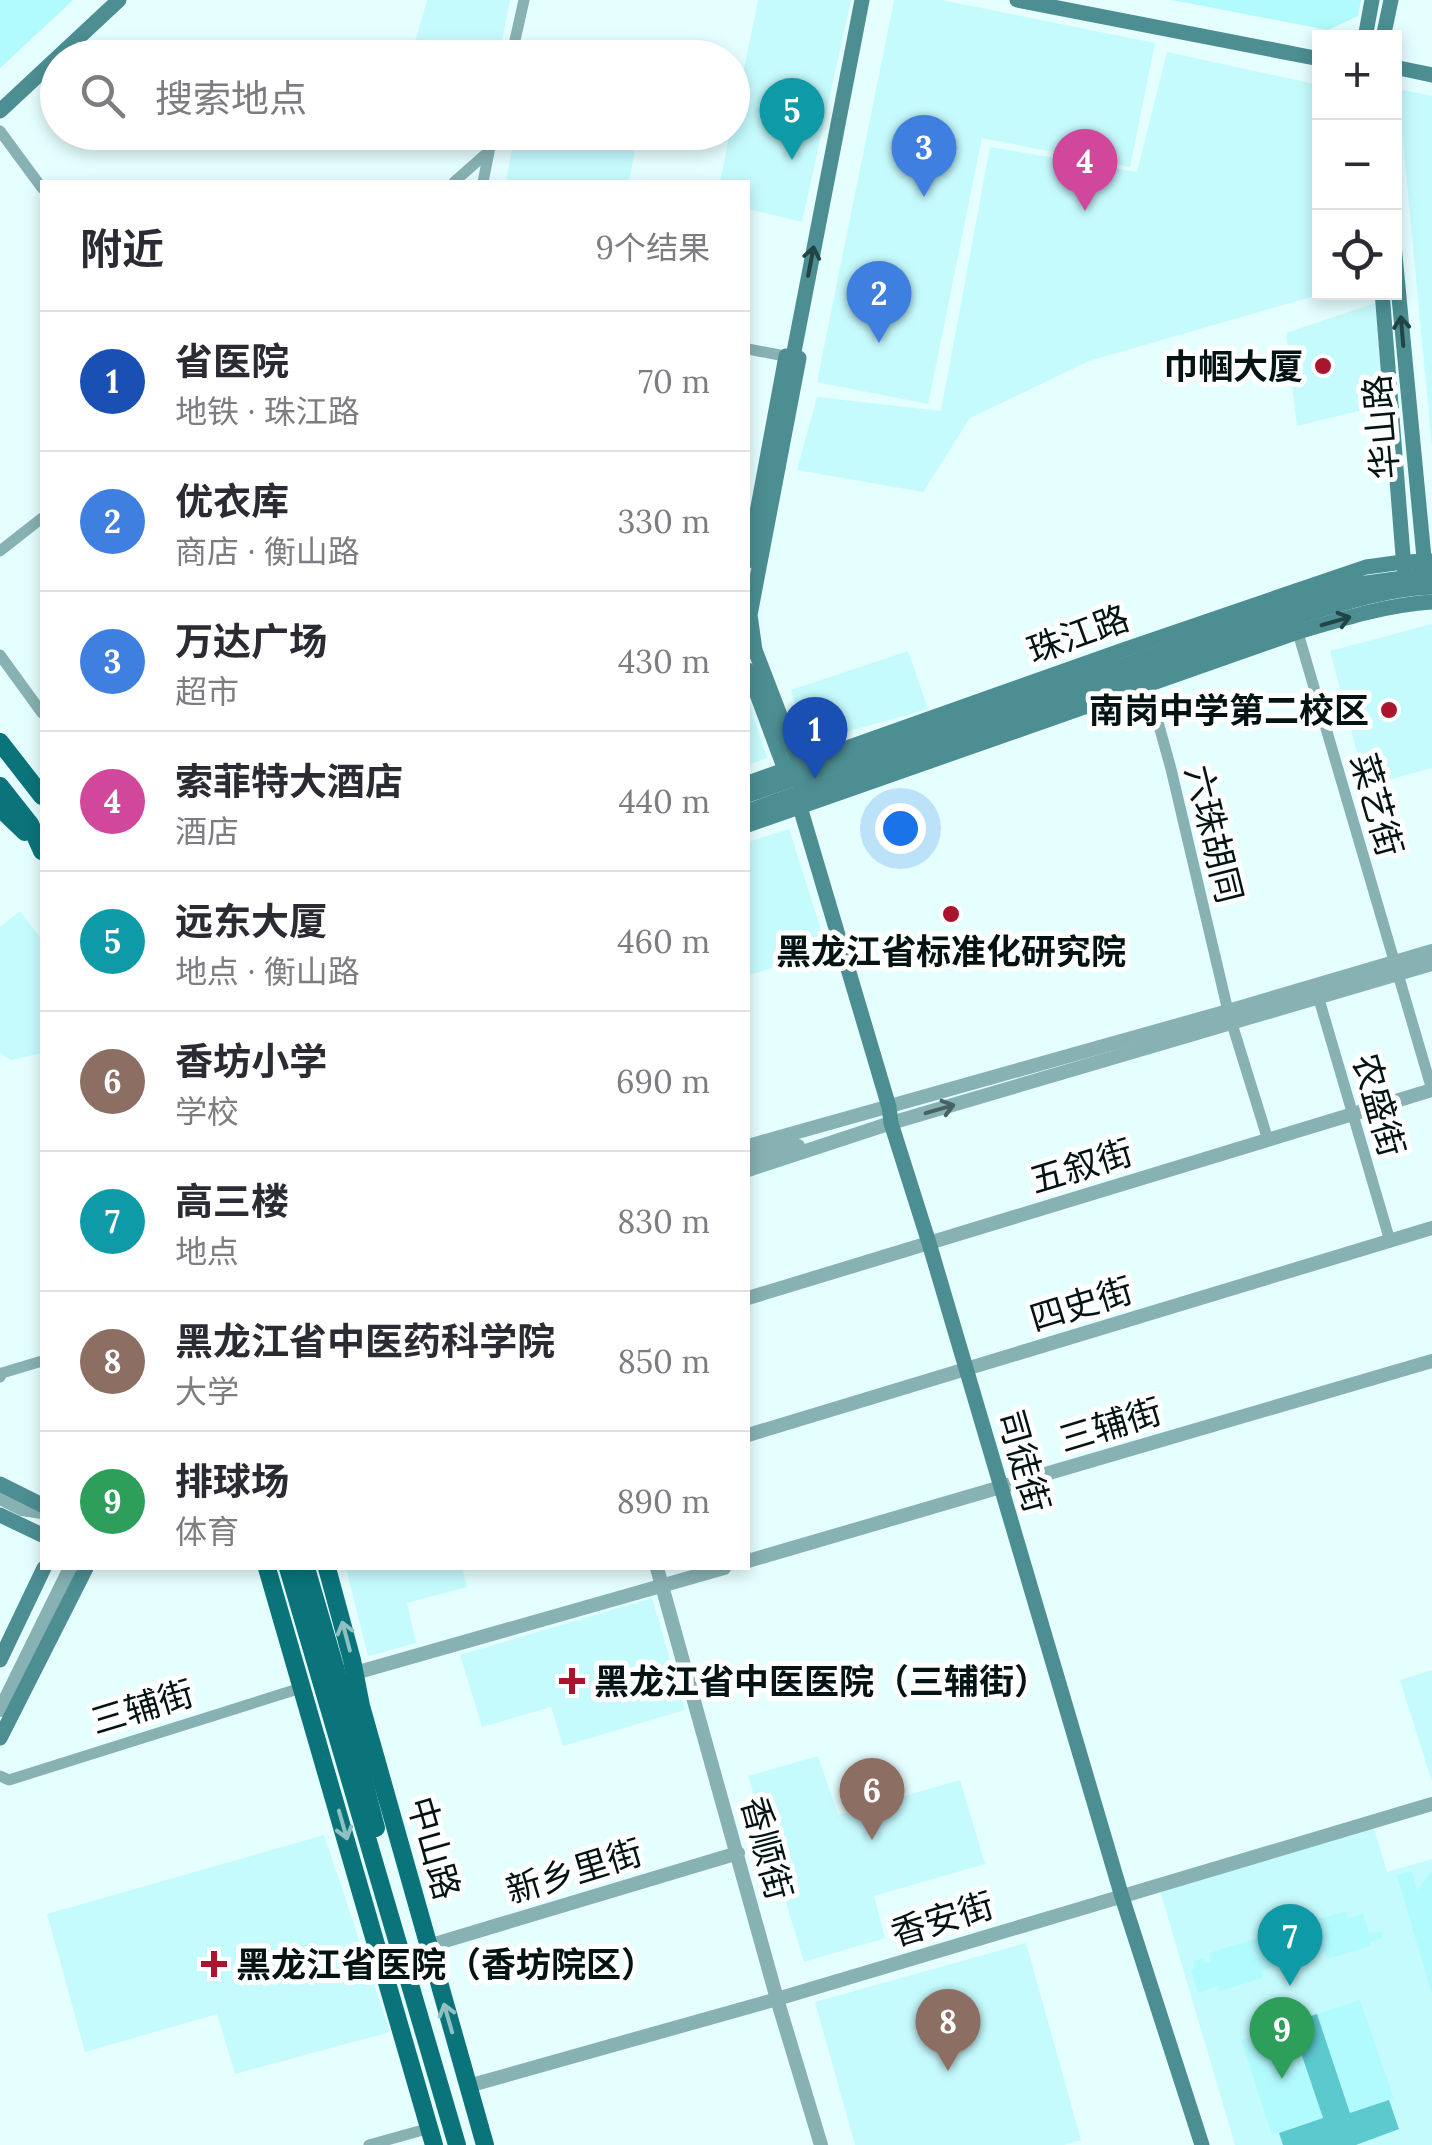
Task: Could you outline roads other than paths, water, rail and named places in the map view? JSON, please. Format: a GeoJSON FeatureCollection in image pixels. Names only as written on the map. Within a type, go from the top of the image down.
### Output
{"type":"FeatureCollection","features":[{"type":"Feature","properties":{"kind":"main road"},"geometry":{"type":"LineString","coordinates":[[65,40],[109,0]]}},
{"type":"Feature","properties":{"kind":"main road"},"geometry":{"type":"LineString","coordinates":[[76,40],[119,0]]}},
{"type":"Feature","properties":{"kind":"main road"},"geometry":{"type":"LineString","coordinates":[[750,552],[862,0]]}},
{"type":"Feature","properties":{"kind":"main road"},"geometry":{"type":"LineString","coordinates":[[1018,0],[1312,55]]}},
{"type":"Feature","properties":{"kind":"main road"},"geometry":{"type":"LineString","coordinates":[[1061,0],[1312,54]]}},
{"type":"Feature","properties":{"kind":"main road"},"geometry":{"type":"LineString","coordinates":[[1366,30],[1372,0]]}},
{"type":"Feature","properties":{"kind":"main road"},"geometry":{"type":"LineString","coordinates":[[1385,30],[1391,0]]}},
{"type":"Feature","properties":{"kind":"main road"},"geometry":{"type":"LineString","coordinates":[[0,100],[40,63]]}},
{"type":"Feature","properties":{"kind":"main road"},"geometry":{"type":"LineString","coordinates":[[1402,72],[1432,78]]}},
{"type":"Feature","properties":{"kind":"main road"},"geometry":{"type":"LineString","coordinates":[[0,111],[40,74]]}},
{"type":"Feature","properties":{"kind":"main road","name":"华山路"},"geometry":{"type":"LineString","coordinates":[[1383,300],[1405,583]]}},
{"type":"Feature","properties":{"kind":"main road","name":"华山路"},"geometry":{"type":"LineString","coordinates":[[1400,300],[1429,581]]}},
{"type":"Feature","properties":{"kind":"main road"},"geometry":{"type":"LineString","coordinates":[[792,357],[750,615],[755,650],[796,782]]}},
{"type":"Feature","properties":{"kind":"main road","name":"珠江路"},"geometry":{"type":"LineString","coordinates":[[750,794],[1145,678],[1359,584],[1429,581]]}},
{"type":"Feature","properties":{"kind":"main road","name":"珠江路"},"geometry":{"type":"LineString","coordinates":[[750,809],[796,782],[1292,613],[1359,614],[1405,583],[1429,581]]}},
{"type":"Feature","properties":{"kind":"main road"},"geometry":{"type":"LineString","coordinates":[[750,675],[796,782]]}},
{"type":"Feature","properties":{"kind":"main road"},"geometry":{"type":"LineString","coordinates":[[0,742],[40,793]]}},
{"type":"Feature","properties":{"kind":"main road","name":"珠江路"},"geometry":{"type":"LineString","coordinates":[[750,783],[796,782]]}},
{"type":"Feature","properties":{"kind":"main road","name":"珠江路"},"geometry":{"type":"LineString","coordinates":[[750,823],[796,782]]}},
{"type":"Feature","properties":{"kind":"main road","name":"司徒街"},"geometry":{"type":"LineString","coordinates":[[796,782],[890,1115],[1122,1896],[1202,2145]]}},
{"type":"Feature","properties":{"kind":"main road"},"geometry":{"type":"LineString","coordinates":[[0,786],[30,824],[40,846]]}},
{"type":"Feature","properties":{"kind":"main road"},"geometry":{"type":"LineString","coordinates":[[0,808],[40,848]]}},
{"type":"Feature","properties":{"kind":"main road"},"geometry":{"type":"LineString","coordinates":[[0,1484],[40,1508]]}},
{"type":"Feature","properties":{"kind":"main road"},"geometry":{"type":"LineString","coordinates":[[0,1514],[40,1534]]}},
{"type":"Feature","properties":{"kind":"main road"},"geometry":{"type":"LineString","coordinates":[[0,1660],[43,1570]]}},
{"type":"Feature","properties":{"kind":"main road"},"geometry":{"type":"LineString","coordinates":[[0,1738],[85,1570]]}},
{"type":"Feature","properties":{"kind":"main road"},"geometry":{"type":"LineString","coordinates":[[268,1570],[325,1731],[432,2137]]}},
{"type":"Feature","properties":{"kind":"main road"},"geometry":{"type":"LineString","coordinates":[[289,1570],[314,1663],[325,1731]]}},
{"type":"Feature","properties":{"kind":"main road"},"geometry":{"type":"LineString","coordinates":[[307,1570],[335,1667],[361,1706]]}},
{"type":"Feature","properties":{"kind":"main road","name":"中山路"},"geometry":{"type":"LineString","coordinates":[[329,1570],[361,1706],[485,2145]]}},
{"type":"Feature","properties":{"kind":"main road"},"geometry":{"type":"LineString","coordinates":[[311,1687],[314,1663]]}},
{"type":"Feature","properties":{"kind":"main road","name":"中山路"},"geometry":{"type":"LineString","coordinates":[[335,1667],[373,1818],[468,2145]]}},
{"type":"Feature","properties":{"kind":"main road","name":"中山路"},"geometry":{"type":"LineString","coordinates":[[325,1731],[457,2145]]}},
{"type":"Feature","properties":{"kind":"street"},"geometry":{"type":"LineString","coordinates":[[515,40],[524,0]]}},
{"type":"Feature","properties":{"kind":"street"},"geometry":{"type":"LineString","coordinates":[[0,131],[40,185]]}},
{"type":"Feature","properties":{"kind":"street"},"geometry":{"type":"LineString","coordinates":[[456,180],[489,152]]}},
{"type":"Feature","properties":{"kind":"street"},"geometry":{"type":"LineString","coordinates":[[483,180],[489,152]]}},
{"type":"Feature","properties":{"kind":"street"},"geometry":{"type":"LineString","coordinates":[[750,349],[792,357]]}},
{"type":"Feature","properties":{"kind":"street"},"geometry":{"type":"LineString","coordinates":[[0,551],[40,520]]}},
{"type":"Feature","properties":{"kind":"street","name":"菜艺街"},"geometry":{"type":"LineString","coordinates":[[1292,613],[1431,1084]]}},
{"type":"Feature","properties":{"kind":"street"},"geometry":{"type":"LineString","coordinates":[[0,655],[40,711]]}},
{"type":"Feature","properties":{"kind":"street","name":"六珠胡同"},"geometry":{"type":"LineString","coordinates":[[1145,678],[1230,1017],[1268,1140]]}},
{"type":"Feature","properties":{"kind":"street"},"geometry":{"type":"LineString","coordinates":[[1396,968],[1432,950]]}},
{"type":"Feature","properties":{"kind":"street"},"geometry":{"type":"LineString","coordinates":[[750,1153],[1396,968],[1432,964]]}},
{"type":"Feature","properties":{"kind":"street","name":"农盛街"},"geometry":{"type":"LineString","coordinates":[[1317,991],[1390,1241]]}},
{"type":"Feature","properties":{"kind":"street","name":"五叙街"},"geometry":{"type":"LineString","coordinates":[[750,1297],[1353,1114],[1431,1084]]}},
{"type":"Feature","properties":{"kind":"street"},"geometry":{"type":"LineString","coordinates":[[750,1169],[872,1130],[890,1115]]}},
{"type":"Feature","properties":{"kind":"street"},"geometry":{"type":"LineString","coordinates":[[750,1153],[872,1130]]}},
{"type":"Feature","properties":{"kind":"street","name":"四史街"},"geometry":{"type":"LineString","coordinates":[[750,1433],[1432,1228]]}},
{"type":"Feature","properties":{"kind":"street"},"geometry":{"type":"LineString","coordinates":[[0,1377],[40,1361]]}},
{"type":"Feature","properties":{"kind":"street","name":"三辅街"},"geometry":{"type":"LineString","coordinates":[[750,1560],[1432,1361]]}},
{"type":"Feature","properties":{"kind":"street"},"geometry":{"type":"LineString","coordinates":[[0,1498],[22,1509],[40,1509]]}},
{"type":"Feature","properties":{"kind":"street"},"geometry":{"type":"LineString","coordinates":[[0,1710],[69,1570]]}},
{"type":"Feature","properties":{"kind":"street","name":"香顺街"},"geometry":{"type":"LineString","coordinates":[[657,1570],[821,2145]]}},
{"type":"Feature","properties":{"kind":"street"},"geometry":{"type":"LineString","coordinates":[[355,1673],[717,1570]]}},
{"type":"Feature","properties":{"kind":"street","name":"三辅街"},"geometry":{"type":"LineString","coordinates":[[0,1776],[9,1780],[311,1687]]}},
{"type":"Feature","properties":{"kind":"street","name":"香安街"},"geometry":{"type":"LineString","coordinates":[[468,2086],[777,1999],[1432,1804]]}},
{"type":"Feature","properties":{"kind":"street","name":"新乡里街"},"geometry":{"type":"LineString","coordinates":[[428,1946],[738,1853]]}},
{"type":"Feature","properties":{"kind":"street"},"geometry":{"type":"LineString","coordinates":[[369,2145],[432,2137]]}},
{"type":"Feature","properties":{"kind":"place","name":"远东大厦"},"geometry":{"type":"Point","coordinates":[792,160]}},
{"type":"Feature","properties":{"kind":"place","name":"万达广场"},"geometry":{"type":"Point","coordinates":[924,197]}},
{"type":"Feature","properties":{"kind":"place","name":"索菲特大酒店"},"geometry":{"type":"Point","coordinates":[1085,211]}},
{"type":"Feature","properties":{"kind":"place","name":"优衣库"},"geometry":{"type":"Point","coordinates":[879,343]}},
{"type":"Feature","properties":{"kind":"place","name":"巾帼大厦"},"geometry":{"type":"Point","coordinates":[1323,366]}},
{"type":"Feature","properties":{"kind":"place","name":"南岗中学第二校区"},"geometry":{"type":"Point","coordinates":[1389,710]}},
{"type":"Feature","properties":{"kind":"place","name":"省医院"},"geometry":{"type":"Point","coordinates":[815,779]}},
{"type":"Feature","properties":{"kind":"place","name":"黑龙江省标准化研究院"},"geometry":{"type":"Point","coordinates":[951,914]}},
{"type":"Feature","properties":{"kind":"place","name":"黑龙江省中医医院（三辅街）"},"geometry":{"type":"Point","coordinates":[572,1681]}},
{"type":"Feature","properties":{"kind":"place","name":"香坊小学"},"geometry":{"type":"Point","coordinates":[872,1840]}},
{"type":"Feature","properties":{"kind":"place","name":"黑龙江省医院（香坊院区）"},"geometry":{"type":"Point","coordinates":[214,1964]}},
{"type":"Feature","properties":{"kind":"place","name":"高三楼"},"geometry":{"type":"Point","coordinates":[1290,1986]}},
{"type":"Feature","properties":{"kind":"place","name":"黑龙江省中医药科学院"},"geometry":{"type":"Point","coordinates":[948,2071]}},
{"type":"Feature","properties":{"kind":"place","name":"排球场"},"geometry":{"type":"Point","coordinates":[1282,2079]}}]}
